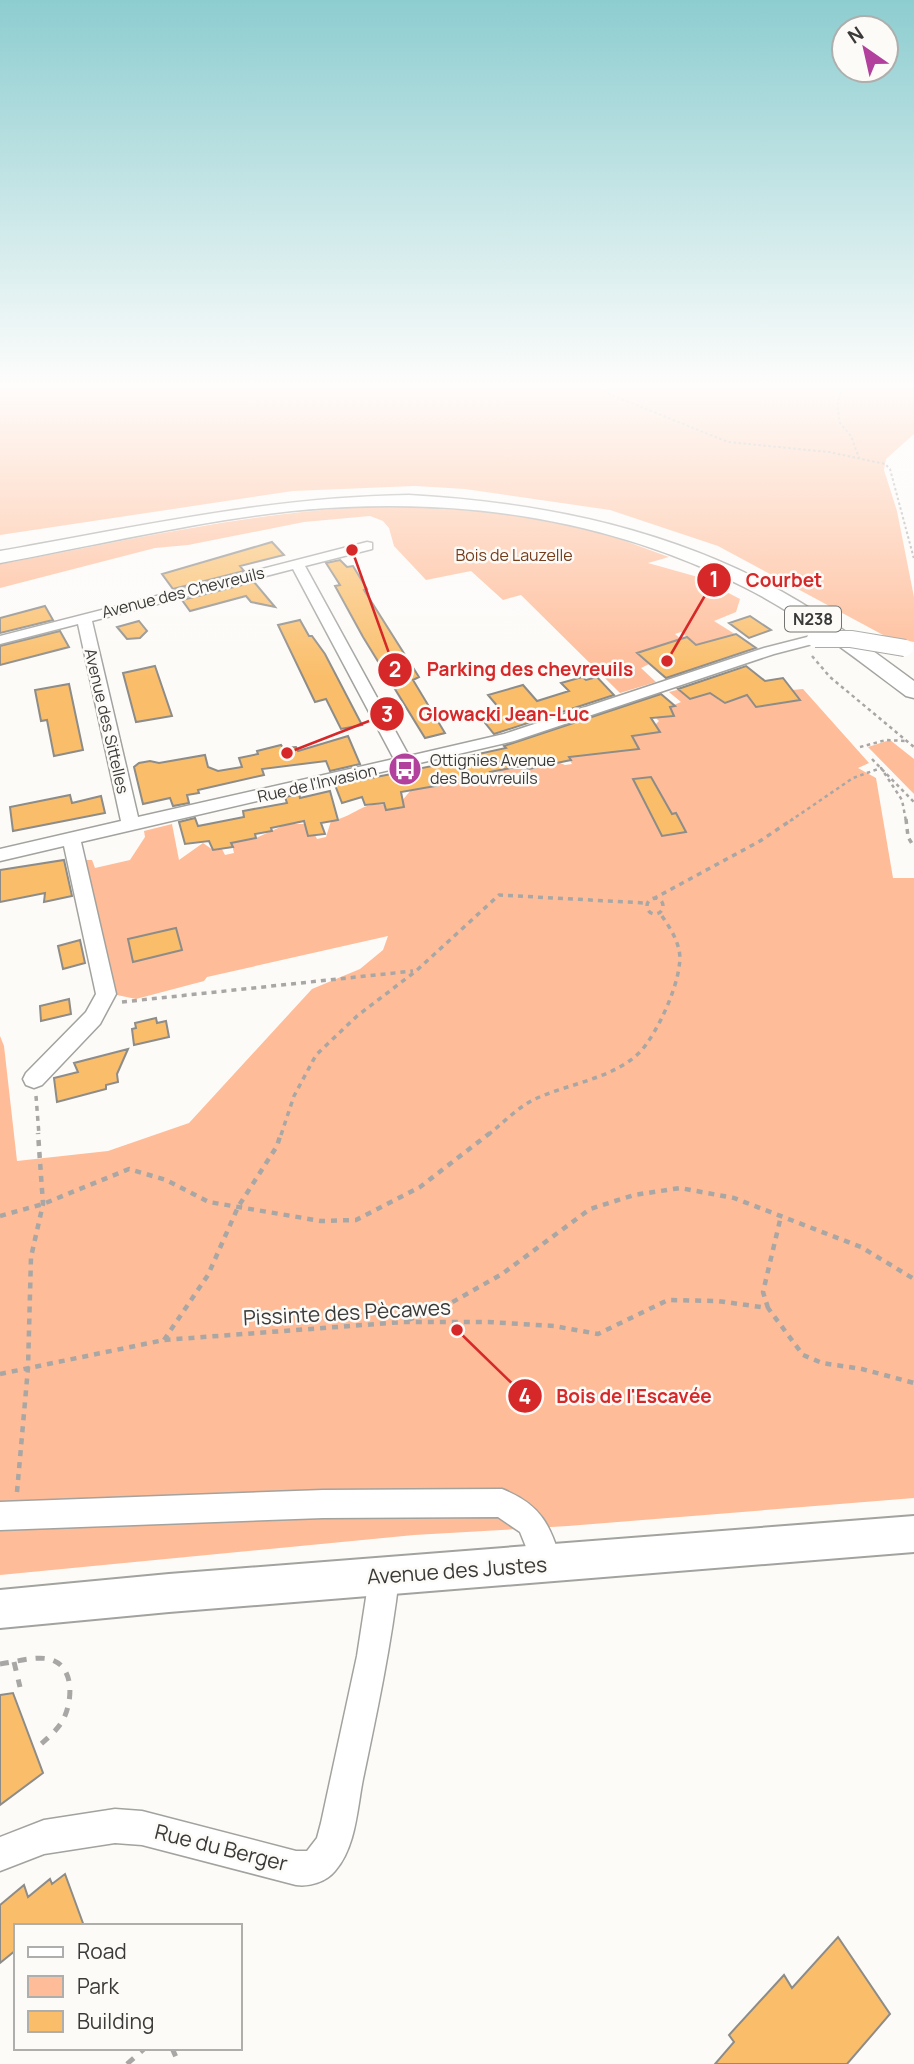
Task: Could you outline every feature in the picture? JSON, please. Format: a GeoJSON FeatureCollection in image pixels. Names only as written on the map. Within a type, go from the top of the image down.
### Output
{"type":"FeatureCollection","features":[{"type":"Feature","properties":{"kind":"highway","name":"N238"},"geometry":{"type":"LineString","coordinates":[[0,548],[182,514],[294,497],[389,493],[474,497],[576,512],[652,532],[730,562],[826,615],[914,677]]}},
{"type":"Feature","properties":{"kind":"highway","name":"N238"},"geometry":{"type":"LineString","coordinates":[[0,556],[248,511],[344,501],[403,500],[491,506],[571,519],[633,536],[703,561],[749,582],[810,617],[914,691]]}},
{"type":"Feature","properties":{"kind":"highway"},"geometry":{"type":"LineString","coordinates":[[703,561],[755,591],[822,636],[914,712]]}},
{"type":"Feature","properties":{"kind":"highway"},"geometry":{"type":"LineString","coordinates":[[826,615],[911,652]]}},
{"type":"Feature","properties":{"kind":"main road","name":"Avenue des Justes"},"geometry":{"type":"LineString","coordinates":[[0,1609],[169,1593],[914,1534]]}},
{"type":"Feature","properties":{"kind":"street","name":"Avenue des Chevreuils"},"geometry":{"type":"LineString","coordinates":[[0,640],[367,546]]}},
{"type":"Feature","properties":{"kind":"street"},"geometry":{"type":"LineString","coordinates":[[297,563],[404,762]]}},
{"type":"Feature","properties":{"kind":"street","name":"Avenue des Sittelles"},"geometry":{"type":"LineString","coordinates":[[84,618],[131,825]]}},
{"type":"Feature","properties":{"kind":"street","name":"Rue de l'Invasion"},"geometry":{"type":"LineString","coordinates":[[0,855],[537,730],[811,640],[851,639],[911,652]]}},
{"type":"Feature","properties":{"kind":"street"},"geometry":{"type":"LineString","coordinates":[[34,1079],[93,1018],[102,1005],[105,984],[71,839]]}},
{"type":"Feature","properties":{"kind":"street"},"geometry":{"type":"LineString","coordinates":[[7,1515],[323,1504],[502,1503],[530,1522],[538,1534],[547,1564]]}},
{"type":"Feature","properties":{"kind":"street","name":"Rue du Berger"},"geometry":{"type":"LineString","coordinates":[[0,1854],[44,1837],[115,1826],[155,1831],[304,1869],[314,1866],[330,1849],[377,1636],[384,1577]]}},
{"type":"Feature","properties":{"kind":"path"},"geometry":{"type":"LineString","coordinates":[[894,484],[914,559]]}},
{"type":"Feature","properties":{"kind":"path"},"geometry":{"type":"LineString","coordinates":[[811,640],[818,666],[914,747]]}},
{"type":"Feature","properties":{"kind":"path"},"geometry":{"type":"LineString","coordinates":[[860,747],[886,740],[907,742]]}},
{"type":"Feature","properties":{"kind":"path"},"geometry":{"type":"LineString","coordinates":[[872,759],[914,802]]}},
{"type":"Feature","properties":{"kind":"path"},"geometry":{"type":"LineString","coordinates":[[881,768],[885,780],[904,804],[906,837],[914,847]]}},
{"type":"Feature","properties":{"kind":"path"},"geometry":{"type":"LineString","coordinates":[[164,1340],[208,1275],[238,1207],[277,1146],[294,1096],[316,1055],[357,1016],[415,971],[499,895],[645,903],[761,841],[853,778],[881,768]]}},
{"type":"Feature","properties":{"kind":"path"},"geometry":{"type":"LineString","coordinates":[[645,903],[649,911],[659,912],[664,908],[664,903],[653,898]]}},
{"type":"Feature","properties":{"kind":"path"},"geometry":{"type":"LineString","coordinates":[[0,1216],[43,1204],[129,1169],[166,1180],[209,1202],[321,1221],[356,1220],[420,1187],[533,1100],[610,1072],[638,1054],[656,1029],[676,983],[680,952],[669,926],[659,912]]}},
{"type":"Feature","properties":{"kind":"path"},"geometry":{"type":"LineString","coordinates":[[102,1005],[415,971]]}},
{"type":"Feature","properties":{"kind":"path"},"geometry":{"type":"LineString","coordinates":[[7,1515],[28,1368],[31,1257],[43,1204],[34,1079]]}},
{"type":"Feature","properties":{"kind":"path"},"geometry":{"type":"LineString","coordinates":[[403,1322],[442,1308],[502,1274],[590,1209],[634,1195],[680,1188],[734,1198],[861,1247],[914,1279]]}},
{"type":"Feature","properties":{"kind":"path"},"geometry":{"type":"LineString","coordinates":[[780,1216],[763,1292],[768,1308],[803,1355],[822,1363],[862,1369],[914,1382]]}},
{"type":"Feature","properties":{"kind":"path","name":"Pissinte des Pècawes"},"geometry":{"type":"LineString","coordinates":[[0,1374],[164,1340],[403,1322],[554,1326],[598,1334],[668,1300],[718,1301],[768,1308]]}},
{"type":"Feature","properties":{"kind":"path"},"geometry":{"type":"LineString","coordinates":[[0,1664],[49,1659],[60,1664],[69,1682],[68,1707],[63,1719],[41,1744]]}},
{"type":"Feature","properties":{"kind":"path"},"geometry":{"type":"LineString","coordinates":[[14,1662],[20,1687]]}},
{"type":"Feature","properties":{"kind":"path"},"geometry":{"type":"LineString","coordinates":[[127,2064],[143,2050]]}},
{"type":"Feature","properties":{"kind":"green space"},"geometry":{"type":"Polygon","coordinates":[[[0,484],[889,484],[897,511],[914,597],[914,642],[885,636],[718,546],[610,510],[465,489],[415,486],[293,491],[0,535],[0,484]]]}},
{"type":"Feature","properties":{"kind":"green space","name":"Bois de Lauzelle"},"geometry":{"type":"Polygon","coordinates":[[[381,506],[523,516],[583,528],[632,543],[669,557],[648,563],[698,577],[740,599],[736,612],[714,621],[738,636],[696,645],[681,632],[675,634],[688,645],[641,668],[656,682],[620,693],[521,595],[503,600],[471,571],[426,580],[394,546],[389,528],[383,521],[370,516],[304,522],[188,545],[155,548],[0,588],[0,564],[237,520],[381,506]]]}},
{"type":"Feature","properties":{"kind":"green space"},"geometry":{"type":"Polygon","coordinates":[[[688,687],[710,692],[719,700],[727,696],[803,689],[869,763],[858,768],[876,778],[893,878],[914,878],[914,1498],[568,1526],[414,1535],[0,1575],[0,1036],[4,1046],[17,1161],[108,1151],[189,1123],[312,989],[360,969],[383,950],[388,936],[207,977],[204,981],[136,999],[117,995],[81,860],[92,860],[95,868],[130,860],[145,837],[144,831],[172,824],[179,860],[203,843],[213,850],[222,849],[225,855],[234,853],[230,836],[248,833],[250,839],[256,838],[287,824],[305,824],[308,836],[315,835],[317,839],[326,837],[331,821],[377,804],[396,808],[411,790],[456,780],[466,787],[480,783],[485,777],[505,769],[572,764],[560,743],[589,736],[659,732],[655,725],[659,721],[656,718],[674,716],[667,708],[681,702],[669,692],[688,687]]]}},
{"type":"Feature","properties":{"kind":"green space"},"geometry":{"type":"Polygon","coordinates":[[[890,740],[914,759],[914,794],[868,747],[890,740]]]}},
{"type":"Feature","properties":{"kind":"building"},"geometry":{"type":"Polygon","coordinates":[[[272,542],[284,555],[240,566],[244,571],[173,589],[162,574],[272,542]]]}},
{"type":"Feature","properties":{"kind":"building"},"geometry":{"type":"Polygon","coordinates":[[[340,560],[347,567],[353,566],[367,589],[364,590],[419,677],[413,680],[445,733],[425,738],[363,637],[335,586],[340,585],[326,563],[340,560]]]}},
{"type":"Feature","properties":{"kind":"building"},"geometry":{"type":"Polygon","coordinates":[[[254,582],[275,607],[251,602],[246,596],[190,611],[182,600],[254,582]]]}},
{"type":"Feature","properties":{"kind":"building"},"geometry":{"type":"Polygon","coordinates":[[[45,606],[53,620],[0,633],[0,618],[45,606]]]}},
{"type":"Feature","properties":{"kind":"building"},"geometry":{"type":"Polygon","coordinates":[[[750,616],[771,630],[749,638],[729,623],[750,616]]]}},
{"type":"Feature","properties":{"kind":"building"},"geometry":{"type":"Polygon","coordinates":[[[300,620],[309,636],[312,636],[325,654],[362,725],[341,729],[326,699],[315,702],[278,625],[300,620]]]}},
{"type":"Feature","properties":{"kind":"building"},"geometry":{"type":"Polygon","coordinates":[[[139,621],[147,631],[140,638],[127,639],[117,627],[139,621]]]}},
{"type":"Feature","properties":{"kind":"building"},"geometry":{"type":"Polygon","coordinates":[[[60,631],[69,647],[0,665],[0,646],[60,631]]]}},
{"type":"Feature","properties":{"kind":"building"},"geometry":{"type":"Polygon","coordinates":[[[736,634],[756,648],[666,678],[637,653],[687,637],[696,645],[736,634]]]}},
{"type":"Feature","properties":{"kind":"building"},"geometry":{"type":"Polygon","coordinates":[[[155,666],[172,716],[136,722],[123,673],[155,666]]]}},
{"type":"Feature","properties":{"kind":"building"},"geometry":{"type":"Polygon","coordinates":[[[746,666],[765,681],[783,678],[800,700],[756,707],[747,695],[725,703],[710,693],[690,699],[678,689],[746,666]]]}},
{"type":"Feature","properties":{"kind":"building"},"geometry":{"type":"Polygon","coordinates":[[[582,677],[586,680],[597,677],[614,695],[494,734],[478,714],[499,708],[488,695],[523,685],[537,701],[569,691],[561,683],[582,677]]]}},
{"type":"Feature","properties":{"kind":"building"},"geometry":{"type":"Polygon","coordinates":[[[69,684],[83,750],[54,756],[47,720],[41,721],[35,690],[69,684]]]}},
{"type":"Feature","properties":{"kind":"building"},"geometry":{"type":"Polygon","coordinates":[[[661,694],[675,706],[670,707],[674,716],[651,718],[660,732],[632,736],[639,749],[569,757],[571,760],[528,769],[526,765],[490,772],[492,776],[401,792],[404,807],[386,810],[384,803],[365,805],[362,797],[342,803],[335,785],[448,763],[446,761],[506,748],[504,746],[661,694]]]}},
{"type":"Feature","properties":{"kind":"building"},"geometry":{"type":"Polygon","coordinates":[[[348,736],[360,764],[330,771],[326,761],[262,769],[264,775],[198,790],[199,793],[187,795],[189,803],[173,806],[170,798],[143,804],[134,767],[150,761],[159,763],[205,755],[208,767],[218,771],[242,767],[239,758],[258,754],[257,751],[281,745],[283,748],[296,747],[298,751],[348,736]]]}},
{"type":"Feature","properties":{"kind":"building"},"geometry":{"type":"Polygon","coordinates":[[[651,777],[672,814],[676,813],[686,832],[662,836],[633,779],[651,777]]]}},
{"type":"Feature","properties":{"kind":"building"},"geometry":{"type":"Polygon","coordinates":[[[330,791],[338,820],[321,823],[325,834],[308,836],[304,821],[271,828],[272,831],[255,834],[256,838],[231,843],[233,847],[213,850],[209,841],[185,844],[179,822],[195,818],[198,826],[244,817],[243,811],[287,803],[285,797],[299,794],[300,798],[330,791]]]}},
{"type":"Feature","properties":{"kind":"building"},"geometry":{"type":"Polygon","coordinates":[[[70,795],[72,803],[101,796],[105,813],[13,831],[10,807],[70,795]]]}},
{"type":"Feature","properties":{"kind":"building"},"geometry":{"type":"Polygon","coordinates":[[[64,860],[72,896],[44,902],[45,893],[0,902],[0,870],[64,860]]]}},
{"type":"Feature","properties":{"kind":"building"},"geometry":{"type":"Polygon","coordinates":[[[176,928],[182,950],[133,962],[128,939],[176,928]]]}},
{"type":"Feature","properties":{"kind":"building"},"geometry":{"type":"Polygon","coordinates":[[[80,940],[85,963],[63,969],[58,946],[80,940]]]}},
{"type":"Feature","properties":{"kind":"building"},"geometry":{"type":"Polygon","coordinates":[[[69,999],[71,1014],[41,1021],[40,1006],[69,999]]]}},
{"type":"Feature","properties":{"kind":"building"},"geometry":{"type":"Polygon","coordinates":[[[156,1018],[157,1023],[166,1021],[169,1037],[134,1045],[132,1029],[136,1028],[135,1023],[156,1018]]]}},
{"type":"Feature","properties":{"kind":"building"},"geometry":{"type":"Polygon","coordinates":[[[128,1049],[117,1074],[118,1082],[106,1085],[106,1089],[57,1102],[54,1078],[78,1072],[74,1063],[128,1049]]]}},
{"type":"Feature","properties":{"kind":"building"},"geometry":{"type":"Polygon","coordinates":[[[13,1693],[43,1773],[0,1805],[0,1695],[13,1693]]]}},
{"type":"Feature","properties":{"kind":"building"},"geometry":{"type":"Polygon","coordinates":[[[65,1874],[83,1924],[14,1924],[14,1952],[0,1963],[0,1905],[24,1885],[28,1897],[50,1879],[52,1884],[65,1874]]]}},
{"type":"Feature","properties":{"kind":"building"},"geometry":{"type":"Polygon","coordinates":[[[838,1937],[890,2014],[847,2064],[715,2064],[734,2042],[729,2035],[784,1975],[792,1988],[838,1937]]]}},
{"type":"Feature","properties":{"kind":"place","name":"Parking des chevreuils"},"geometry":{"type":"Point","coordinates":[352,550]}},
{"type":"Feature","properties":{"kind":"place","name":"Courbet"},"geometry":{"type":"Point","coordinates":[667,661]}},
{"type":"Feature","properties":{"kind":"place","name":"Glowacki Jean-Luc"},"geometry":{"type":"Point","coordinates":[287,753]}},
{"type":"Feature","properties":{"kind":"place","name":"Ottignies Avenue des Bouvreuils"},"geometry":{"type":"Point","coordinates":[405,769]}},
{"type":"Feature","properties":{"kind":"place","name":"Bois de l'Escavée"},"geometry":{"type":"Point","coordinates":[457,1330]}}]}
